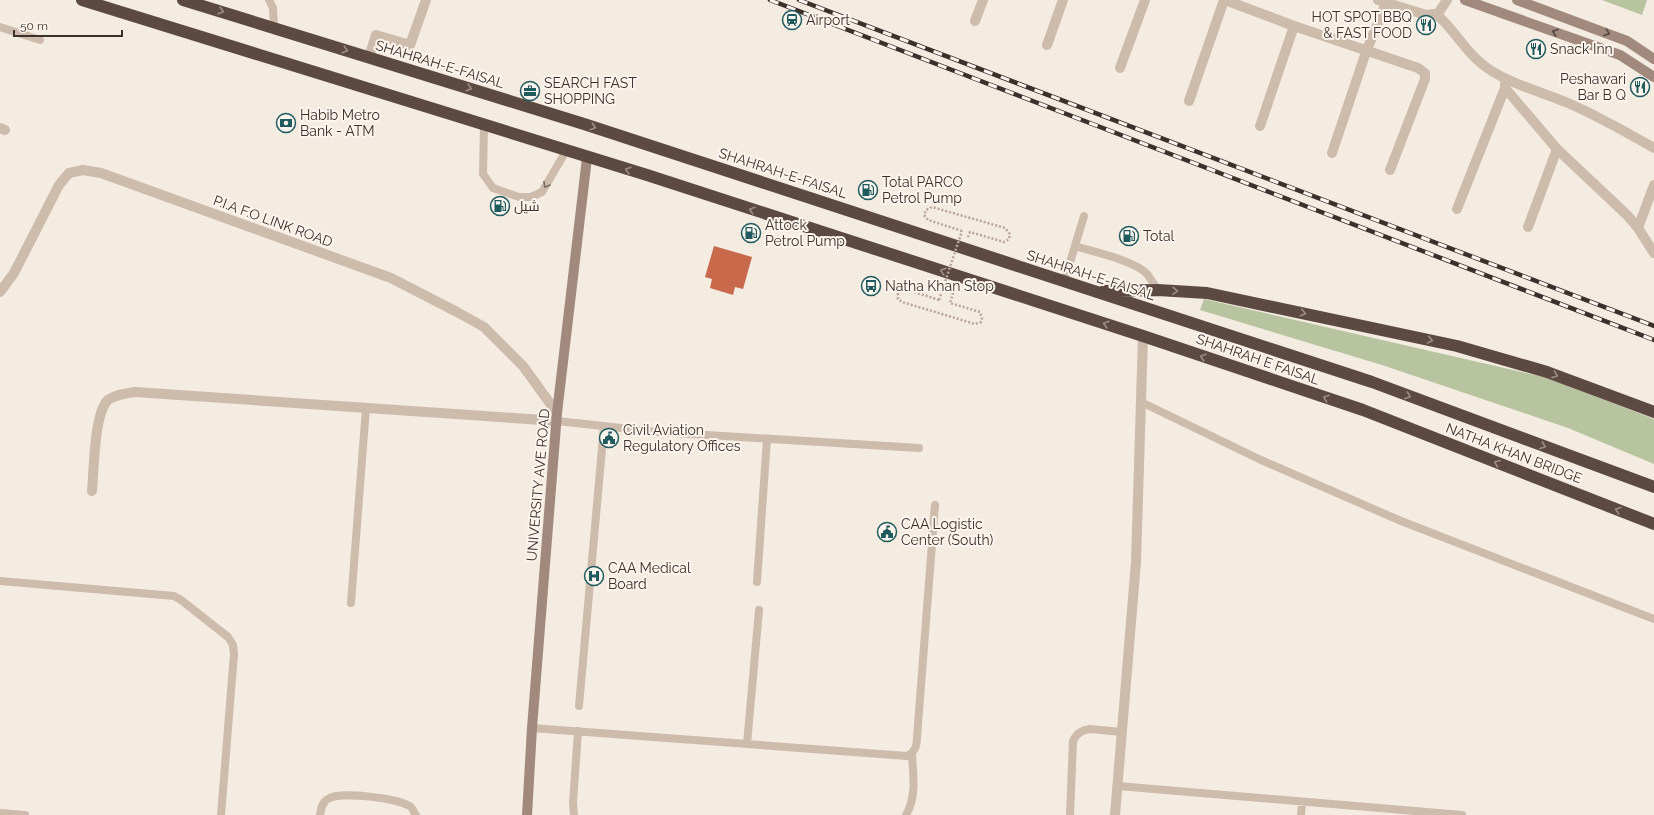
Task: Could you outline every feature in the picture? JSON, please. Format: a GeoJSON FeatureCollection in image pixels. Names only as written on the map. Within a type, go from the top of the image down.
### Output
{"type":"FeatureCollection","features":[{"type":"Feature","properties":{"kind":"highway"},"geometry":{"type":"LineString","coordinates":[[82,0],[587,158],[647,175],[1143,336]]}},
{"type":"Feature","properties":{"kind":"highway","name":"SHAHRAH-E-FAISAL"},"geometry":{"type":"LineString","coordinates":[[190,1],[591,126],[1372,382]]}},
{"type":"Feature","properties":{"kind":"highway"},"geometry":{"type":"LineString","coordinates":[[1094,292],[1158,290],[1207,293],[1457,346],[1547,372],[1654,412]]}},
{"type":"Feature","properties":{"kind":"highway","name":"SHAHRAH E FAISAL"},"geometry":{"type":"LineString","coordinates":[[1143,336],[1363,410]]}},
{"type":"Feature","properties":{"kind":"highway","name":"NATHA KHAN BRIDGE"},"geometry":{"type":"LineString","coordinates":[[1372,382],[1654,487]]}},
{"type":"Feature","properties":{"kind":"highway","name":"NATHA KHAN BRIDGE"},"geometry":{"type":"LineString","coordinates":[[1363,410],[1654,524]]}},
{"type":"Feature","properties":{"kind":"street"},"geometry":{"type":"LineString","coordinates":[[369,57],[376,35],[410,45],[426,0]]}},
{"type":"Feature","properties":{"kind":"street"},"geometry":{"type":"LineString","coordinates":[[975,21],[983,0]]}},
{"type":"Feature","properties":{"kind":"street"},"geometry":{"type":"LineString","coordinates":[[1047,44],[1063,0]]}},
{"type":"Feature","properties":{"kind":"street"},"geometry":{"type":"LineString","coordinates":[[1120,68],[1145,0]]}},
{"type":"Feature","properties":{"kind":"street"},"geometry":{"type":"LineString","coordinates":[[1189,101],[1224,0],[1366,52],[1418,68],[1425,73],[1425,78],[1390,170]]}},
{"type":"Feature","properties":{"kind":"street"},"geometry":{"type":"LineString","coordinates":[[1437,16],[1447,0]]}},
{"type":"Feature","properties":{"kind":"street"},"geometry":{"type":"LineString","coordinates":[[1465,0],[1620,56],[1654,77]]}},
{"type":"Feature","properties":{"kind":"street"},"geometry":{"type":"LineString","coordinates":[[1517,0],[1627,41],[1654,58]]}},
{"type":"Feature","properties":{"kind":"street"},"geometry":{"type":"LineString","coordinates":[[1332,153],[1382,2],[1426,15],[1433,14],[1445,22],[1464,46],[1482,64],[1505,83],[1558,149],[1627,215],[1638,228],[1654,253]]}},
{"type":"Feature","properties":{"kind":"street"},"geometry":{"type":"LineString","coordinates":[[1260,126],[1294,26]]}},
{"type":"Feature","properties":{"kind":"street"},"geometry":{"type":"LineString","coordinates":[[1505,83],[1594,115],[1654,148]]}},
{"type":"Feature","properties":{"kind":"street"},"geometry":{"type":"LineString","coordinates":[[1457,209],[1505,83]]}},
{"type":"Feature","properties":{"kind":"street"},"geometry":{"type":"LineString","coordinates":[[1528,226],[1558,149]]}},
{"type":"Feature","properties":{"kind":"street","name":"UNIVERSITY AVE ROAD"},"geometry":{"type":"LineString","coordinates":[[527,815],[532,728],[557,417],[587,158]]}},
{"type":"Feature","properties":{"kind":"street","name":"P.I.A F.O LINK ROAD"},"geometry":{"type":"LineString","coordinates":[[0,292],[14,273],[52,197],[69,173],[83,170],[101,173],[390,278],[457,312],[484,327],[523,366],[557,417]]}},
{"type":"Feature","properties":{"kind":"street"},"geometry":{"type":"LineString","coordinates":[[1638,228],[1654,185]]}},
{"type":"Feature","properties":{"kind":"street"},"geometry":{"type":"LineString","coordinates":[[1115,815],[1136,562],[1143,336]]}},
{"type":"Feature","properties":{"kind":"street"},"geometry":{"type":"LineString","coordinates":[[92,491],[98,419],[102,408],[109,400],[123,394],[135,392],[366,408],[557,417]]}},
{"type":"Feature","properties":{"kind":"lane"},"geometry":{"type":"LineString","coordinates":[[269,0],[273,8],[274,28]]}},
{"type":"Feature","properties":{"kind":"lane"},"geometry":{"type":"LineString","coordinates":[[0,27],[40,40]]}},
{"type":"Feature","properties":{"kind":"lane"},"geometry":{"type":"LineString","coordinates":[[484,126],[483,174],[493,188],[519,197],[531,197],[542,192],[566,151]]}},
{"type":"Feature","properties":{"kind":"lane"},"geometry":{"type":"LineString","coordinates":[[1064,282],[1084,216]]}},
{"type":"Feature","properties":{"kind":"lane"},"geometry":{"type":"LineString","coordinates":[[1075,246],[1127,262],[1139,268],[1146,274],[1158,290]]}},
{"type":"Feature","properties":{"kind":"lane"},"geometry":{"type":"LineString","coordinates":[[1141,402],[1261,460],[1401,521],[1654,619]]}},
{"type":"Feature","properties":{"kind":"lane"},"geometry":{"type":"LineString","coordinates":[[351,603],[366,408]]}},
{"type":"Feature","properties":{"kind":"lane"},"geometry":{"type":"LineString","coordinates":[[557,417],[604,426],[658,432],[767,440],[919,448]]}},
{"type":"Feature","properties":{"kind":"lane"},"geometry":{"type":"LineString","coordinates":[[579,706],[604,426]]}},
{"type":"Feature","properties":{"kind":"lane"},"geometry":{"type":"LineString","coordinates":[[757,582],[767,440]]}},
{"type":"Feature","properties":{"kind":"lane"},"geometry":{"type":"LineString","coordinates":[[906,815],[911,806],[914,789],[912,754],[916,747],[917,737],[935,505]]}},
{"type":"Feature","properties":{"kind":"lane"},"geometry":{"type":"LineString","coordinates":[[0,581],[174,596],[228,637],[233,645],[234,654],[221,815]]}},
{"type":"Feature","properties":{"kind":"lane"},"geometry":{"type":"LineString","coordinates":[[747,744],[759,610]]}},
{"type":"Feature","properties":{"kind":"lane"},"geometry":{"type":"LineString","coordinates":[[532,728],[907,756],[912,754]]}},
{"type":"Feature","properties":{"kind":"lane"},"geometry":{"type":"LineString","coordinates":[[1070,815],[1073,741],[1075,737],[1090,729],[1122,732]]}},
{"type":"Feature","properties":{"kind":"lane"},"geometry":{"type":"LineString","coordinates":[[574,815],[573,803],[578,731]]}},
{"type":"Feature","properties":{"kind":"lane"},"geometry":{"type":"LineString","coordinates":[[1118,786],[1462,815]]}},
{"type":"Feature","properties":{"kind":"lane"},"geometry":{"type":"LineString","coordinates":[[320,815],[322,806],[326,799],[332,796],[341,795],[393,800],[410,807],[416,815]]}},
{"type":"Feature","properties":{"kind":"lane"},"geometry":{"type":"LineString","coordinates":[[1301,815],[1302,802]]}},
{"type":"Feature","properties":{"kind":"lane"},"geometry":{"type":"LineString","coordinates":[[0,813],[25,815]]}},
{"type":"Feature","properties":{"kind":"path"},"geometry":{"type":"LineString","coordinates":[[958,276],[950,303],[980,312],[982,318],[981,322],[975,324],[902,302],[898,299],[898,294],[901,290],[905,289],[940,300],[962,231],[928,220],[924,215],[926,210],[932,207],[1005,228],[1010,234],[1007,241],[1001,242],[970,232],[964,249]]}},
{"type":"Feature","properties":{"kind":"green space"},"geometry":{"type":"Polygon","coordinates":[[[1602,0],[1647,0],[1642,15],[1602,0]]]}},
{"type":"Feature","properties":{"kind":"green space"},"geometry":{"type":"Polygon","coordinates":[[[1204,299],[1548,378],[1654,419],[1654,464],[1568,428],[1382,365],[1200,310],[1204,299]]]}},
{"type":"Feature","properties":{"kind":"building"},"geometry":{"type":"Polygon","coordinates":[[[714,246],[752,257],[743,289],[735,287],[733,295],[710,288],[712,279],[705,277],[714,246]]]}},
{"type":"Feature","properties":{"kind":"railway"},"geometry":{"type":"LineString","coordinates":[[770,0],[1654,340]]}},
{"type":"Feature","properties":{"kind":"railway"},"geometry":{"type":"LineString","coordinates":[[799,0],[1654,326]]}},
{"type":"Feature","properties":{"kind":"place","name":"Airport"},"geometry":{"type":"Point","coordinates":[792,20]}},
{"type":"Feature","properties":{"kind":"place","name":"HOT SPOT BBQ & FAST FOOD"},"geometry":{"type":"Point","coordinates":[1426,25]}},
{"type":"Feature","properties":{"kind":"place","name":"Snack Inn"},"geometry":{"type":"Point","coordinates":[1536,49]}},
{"type":"Feature","properties":{"kind":"place","name":"Peshawari Bar B Q"},"geometry":{"type":"Point","coordinates":[1640,87]}},
{"type":"Feature","properties":{"kind":"place","name":"SEARCH FAST SHOPPING"},"geometry":{"type":"Point","coordinates":[530,91]}},
{"type":"Feature","properties":{"kind":"place","name":"Habib Metro Bank - ATM"},"geometry":{"type":"Point","coordinates":[286,123]}},
{"type":"Feature","properties":{"kind":"place","name":"Total PARCO Petrol Pump"},"geometry":{"type":"Point","coordinates":[868,190]}},
{"type":"Feature","properties":{"kind":"place","name":"شیل"},"geometry":{"type":"Point","coordinates":[500,206]}},
{"type":"Feature","properties":{"kind":"place","name":"Attock Petrol Pump"},"geometry":{"type":"Point","coordinates":[751,233]}},
{"type":"Feature","properties":{"kind":"place","name":"Total"},"geometry":{"type":"Point","coordinates":[1129,236]}},
{"type":"Feature","properties":{"kind":"place","name":"Natha Khan Stop"},"geometry":{"type":"Point","coordinates":[871,286]}},
{"type":"Feature","properties":{"kind":"place","name":"Civil Aviation Regulatory Offices"},"geometry":{"type":"Point","coordinates":[609,438]}},
{"type":"Feature","properties":{"kind":"place","name":"CAA Logistic Center (South)"},"geometry":{"type":"Point","coordinates":[887,532]}},
{"type":"Feature","properties":{"kind":"place","name":"CAA Medical Board"},"geometry":{"type":"Point","coordinates":[594,576]}}]}
